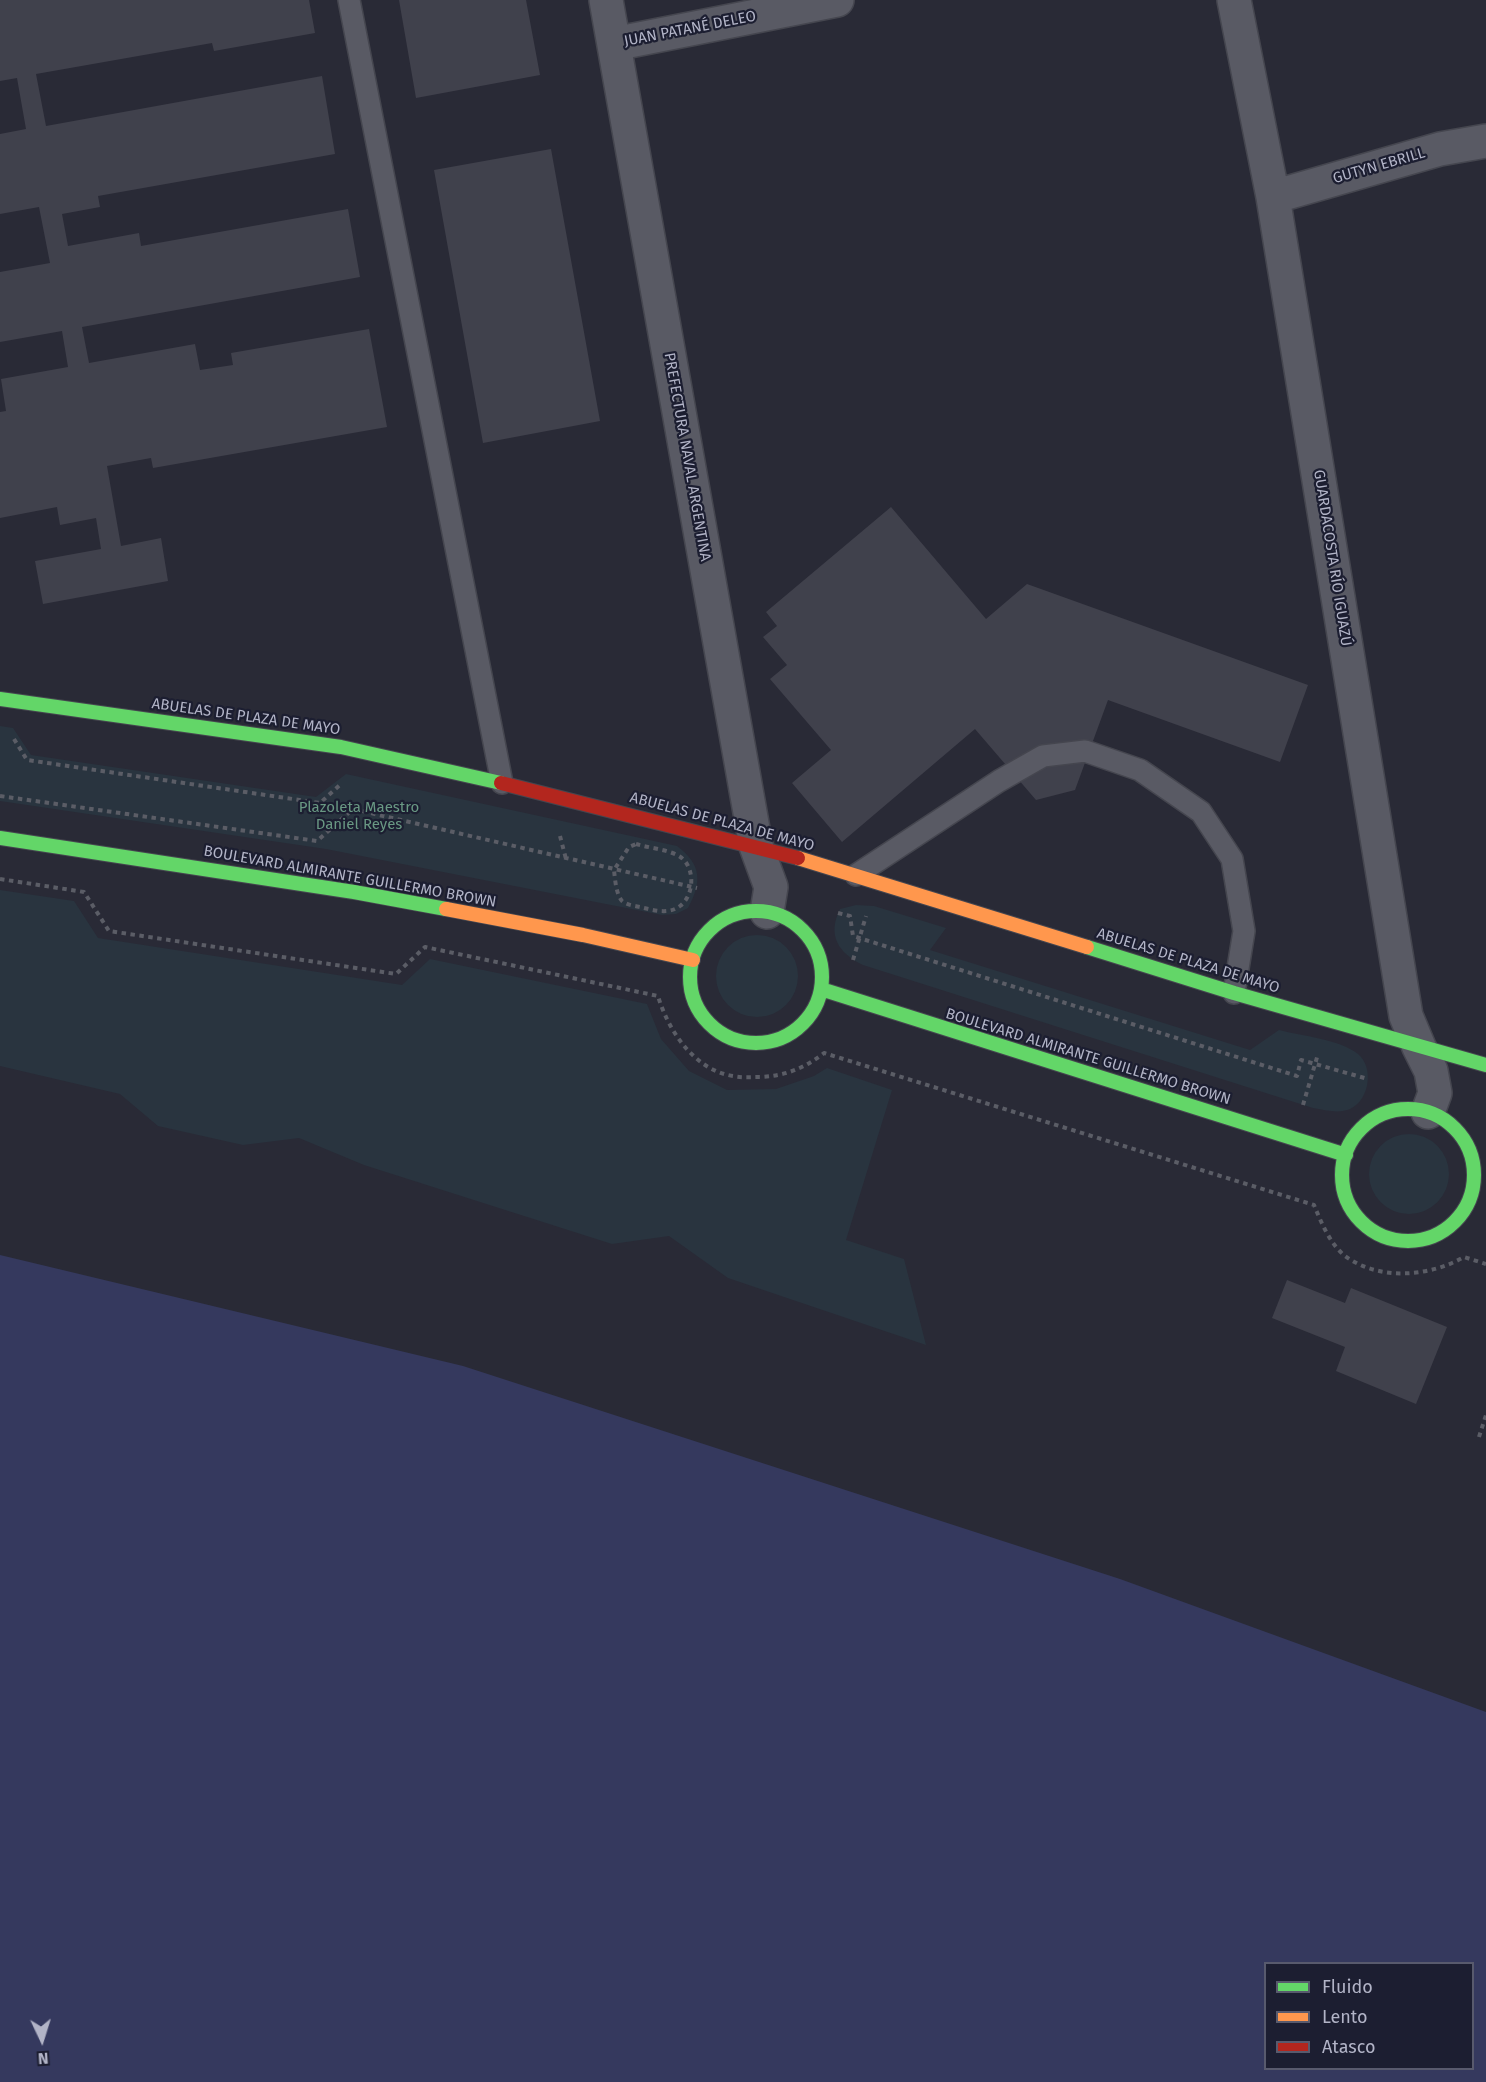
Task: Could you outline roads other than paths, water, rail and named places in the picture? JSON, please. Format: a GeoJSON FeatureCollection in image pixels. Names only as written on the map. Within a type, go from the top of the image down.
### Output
{"type":"FeatureCollection","features":[{"type":"Feature","properties":{"kind":"main road","name":"ABUELAS DE PLAZA DE MAYO"},"geometry":{"type":"LineString","coordinates":[[0,699],[341,747],[502,783],[756,846],[1234,993],[1419,1047]]}},
{"type":"Feature","properties":{"kind":"main road","name":"BOULEVARD ALMIRANTE GUILLERMO BROWN"},"geometry":{"type":"LineString","coordinates":[[0,838],[354,892],[583,935],[693,960]]}},
{"type":"Feature","properties":{"kind":"main road"},"geometry":{"type":"LineString","coordinates":[[752,911],[767,912],[795,923],[810,938],[820,958],[823,980],[818,1002],[806,1021],[789,1034],[769,1041],[748,1042],[727,1036],[710,1024],[697,1007],[691,986],[691,965],[698,945],[711,928],[730,916],[752,911]]}},
{"type":"Feature","properties":{"kind":"main road","name":"BOULEVARD ALMIRANTE GUILLERMO BROWN"},"geometry":{"type":"LineString","coordinates":[[821,989],[1346,1155]]}},
{"type":"Feature","properties":{"kind":"main road"},"geometry":{"type":"LineString","coordinates":[[1419,1047],[1486,1065]]}},
{"type":"Feature","properties":{"kind":"main road"},"geometry":{"type":"LineString","coordinates":[[1403,1108],[1428,1112],[1446,1120],[1462,1136],[1472,1156],[1474,1178],[1470,1195],[1457,1219],[1441,1232],[1421,1240],[1399,1240],[1379,1234],[1362,1222],[1349,1204],[1343,1184],[1343,1163],[1350,1143],[1363,1126],[1382,1114],[1403,1108]]}},
{"type":"Feature","properties":{"kind":"main road"},"geometry":{"type":"LineString","coordinates":[[1470,1195],[1486,1200]]}},
{"type":"Feature","properties":{"kind":"street","name":"PREFECTURA NAVAL ARGENTINA"},"geometry":{"type":"LineString","coordinates":[[606,0],[756,846],[771,887],[767,912]]}},
{"type":"Feature","properties":{"kind":"street","name":"JUAN PATANÉ DELEO"},"geometry":{"type":"LineString","coordinates":[[614,44],[837,0]]}},
{"type":"Feature","properties":{"kind":"street","name":"GUARDACOSTA RÍO IGUAZÚ"},"geometry":{"type":"LineString","coordinates":[[1234,0],[1273,197],[1406,1016],[1431,1071],[1435,1093],[1428,1112]]}},
{"type":"Feature","properties":{"kind":"street","name":"GUTYN EBRILL"},"geometry":{"type":"LineString","coordinates":[[1273,197],[1440,149],[1486,141]]}},
{"type":"Feature","properties":{"kind":"lane"},"geometry":{"type":"LineString","coordinates":[[349,0],[502,783]]}},
{"type":"Feature","properties":{"kind":"lane"},"geometry":{"type":"LineString","coordinates":[[856,875],[999,781],[1043,756],[1084,751],[1140,770],[1201,812],[1232,859],[1244,931],[1234,993]]}},
{"type":"Feature","properties":{"kind":"water"},"geometry":{"type":"Polygon","coordinates":[[[0,1255],[463,1366],[1120,1579],[1486,1712],[1486,2082],[0,2082],[0,1255]]]}},
{"type":"Feature","properties":{"kind":"park label","name":"Plazoleta Maestro Daniel Reyes"},"geometry":{"type":"Point","coordinates":[359,816]}}]}
